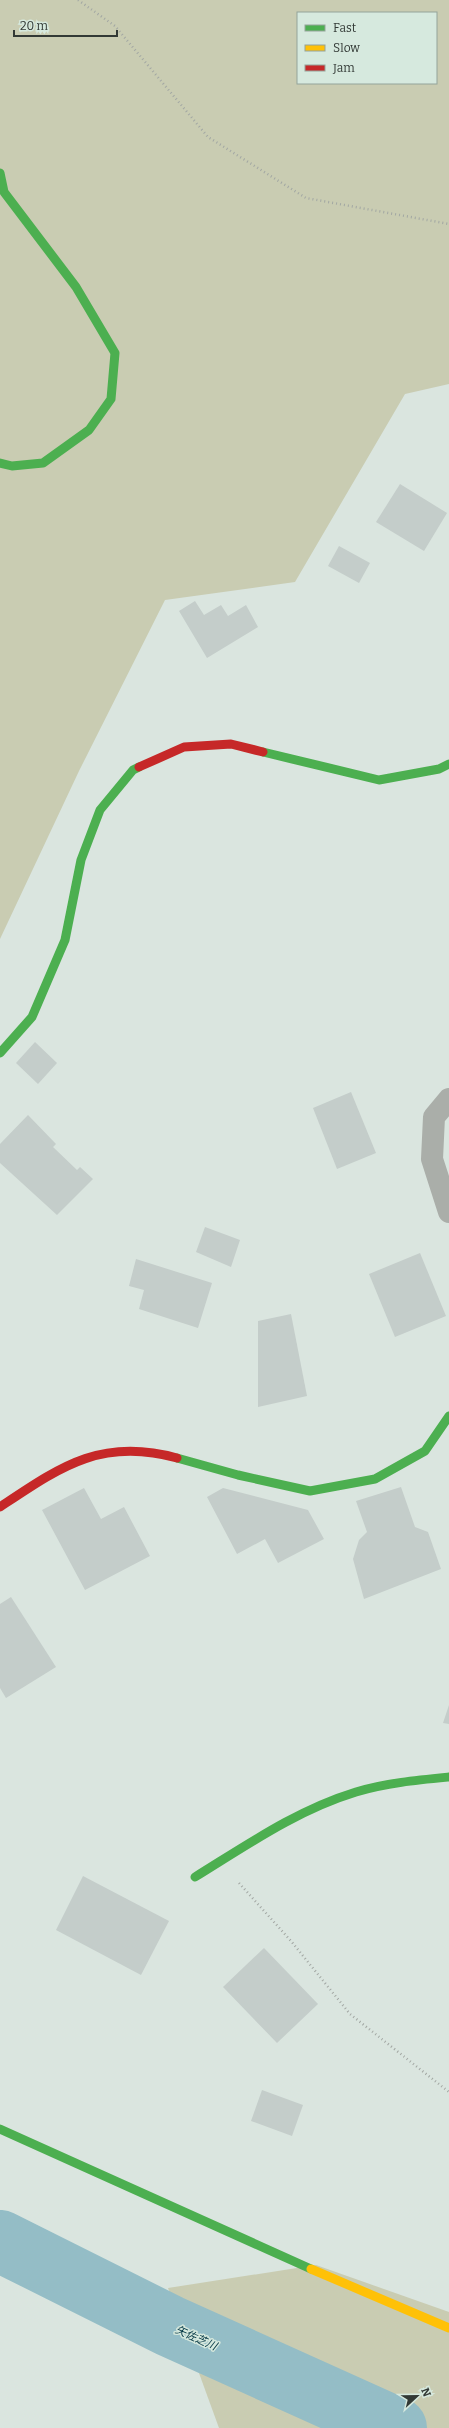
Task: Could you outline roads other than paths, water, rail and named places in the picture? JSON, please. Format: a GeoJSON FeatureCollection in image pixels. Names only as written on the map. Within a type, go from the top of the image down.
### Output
{"type":"FeatureCollection","features":[{"type":"Feature","properties":{"kind":"street"},"geometry":{"type":"LineString","coordinates":[[0,173],[4,192],[76,287],[114,353],[111,399],[89,430],[43,463],[12,466],[0,464]]}},
{"type":"Feature","properties":{"kind":"street"},"geometry":{"type":"LineString","coordinates":[[0,1053],[32,1017],[65,940],[81,860],[100,810],[133,770],[184,747],[231,744],[379,780],[439,769],[449,764]]}},
{"type":"Feature","properties":{"kind":"street"},"geometry":{"type":"LineString","coordinates":[[449,1099],[434,1117],[432,1159],[449,1212]]}},
{"type":"Feature","properties":{"kind":"street"},"geometry":{"type":"LineString","coordinates":[[0,1507],[54,1471],[96,1454],[132,1450],[166,1455],[238,1475],[310,1491],[375,1479],[425,1451],[449,1416]]}},
{"type":"Feature","properties":{"kind":"street"},"geometry":{"type":"LineString","coordinates":[[195,1877],[305,1812],[355,1792],[391,1784],[449,1777]]}},
{"type":"Feature","properties":{"kind":"street"},"geometry":{"type":"LineString","coordinates":[[0,2129],[284,2258],[449,2328]]}},
{"type":"Feature","properties":{"kind":"waterway","name":"矢佐芝川"},"geometry":{"type":"LineString","coordinates":[[0,2241],[170,2326],[396,2428]]}}]}
